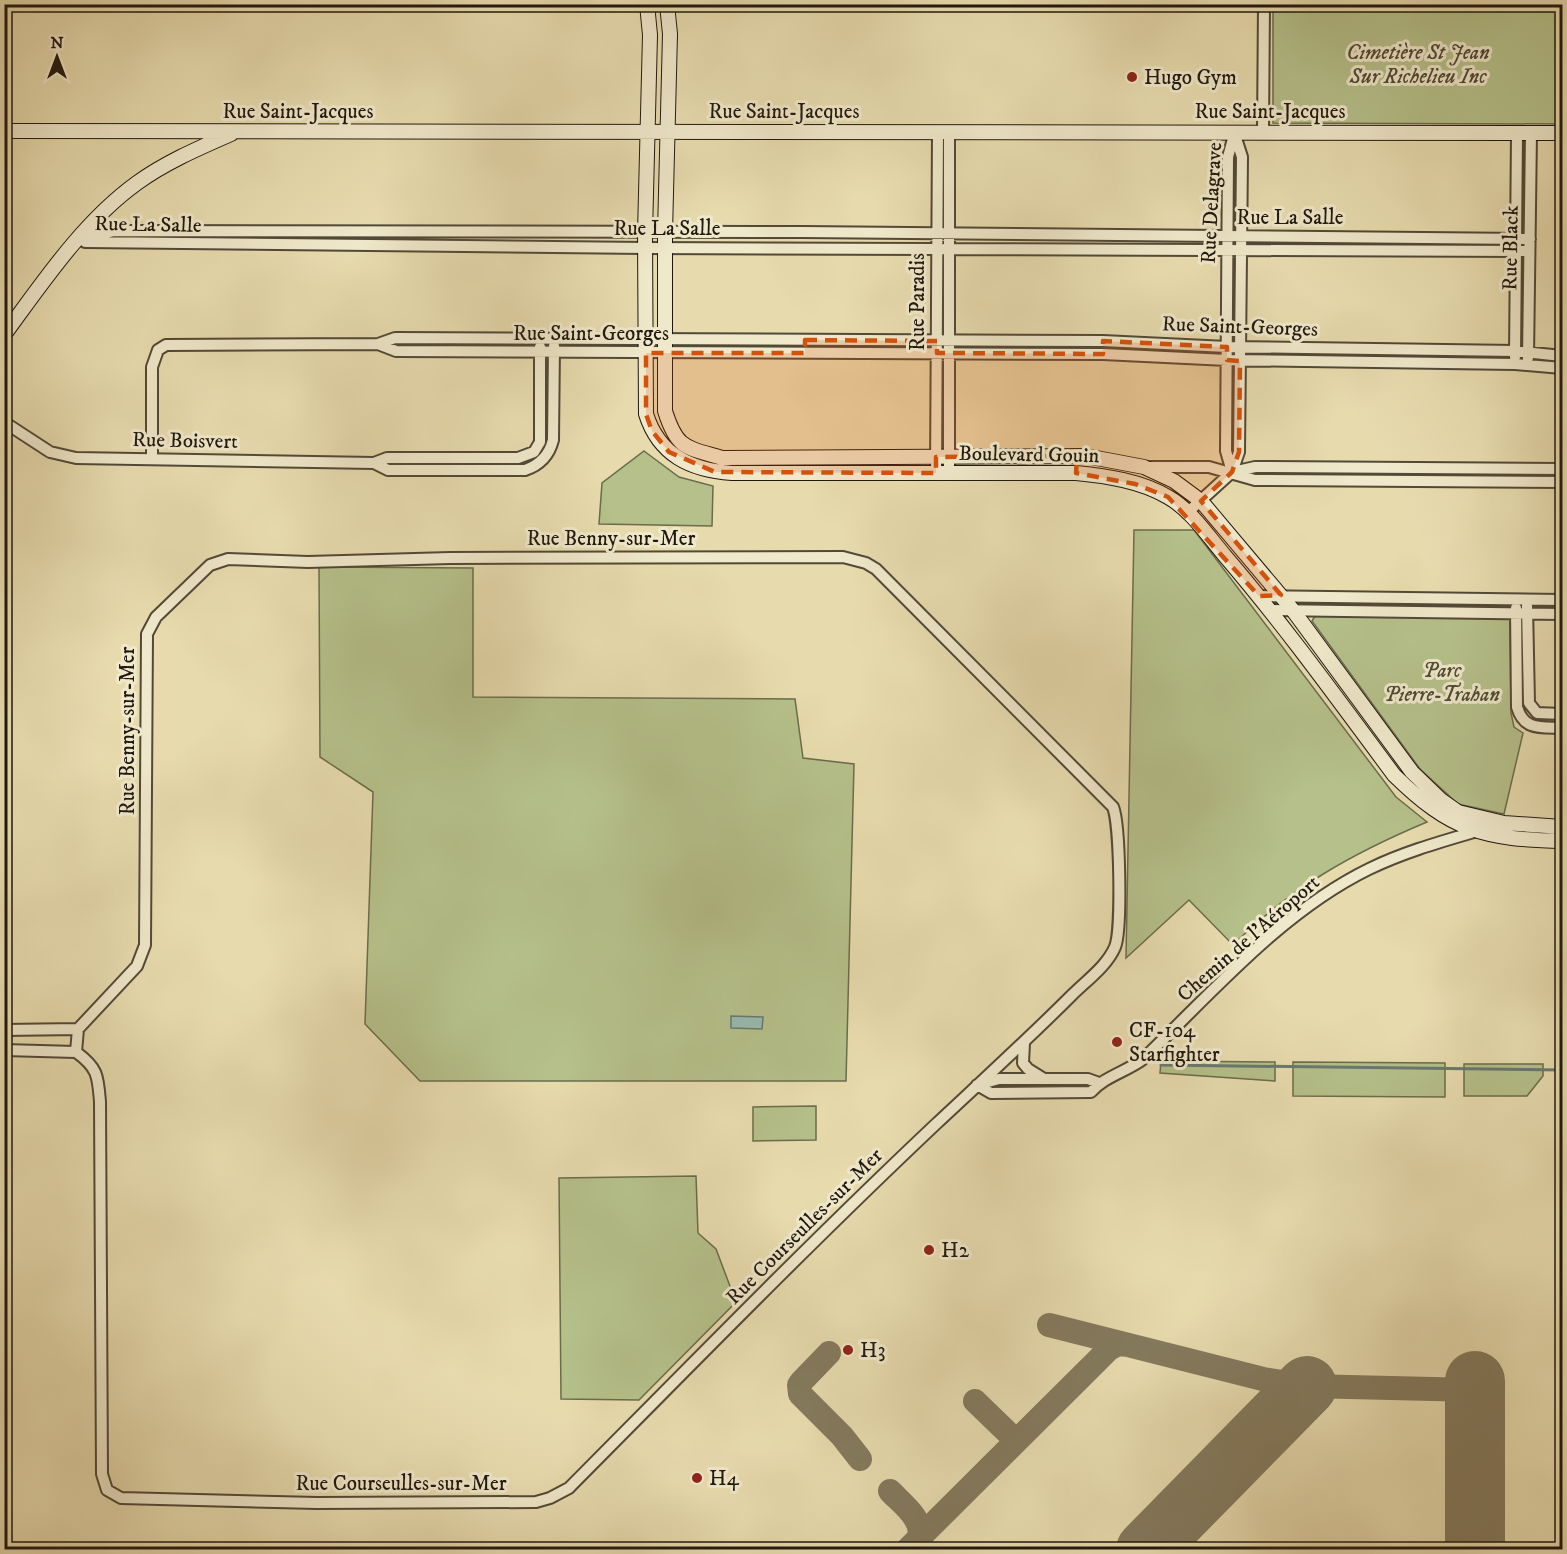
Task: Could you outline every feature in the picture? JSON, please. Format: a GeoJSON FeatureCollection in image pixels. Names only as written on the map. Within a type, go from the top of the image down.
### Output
{"type":"FeatureCollection","features":[{"type":"Feature","properties":{"kind":"street","name":"Boulevard Gouin"},"geometry":{"type":"LineString","coordinates":[[647,4],[650,35],[645,233],[646,414],[652,431],[669,452],[689,464],[715,472],[1076,473],[1105,476],[1135,484],[1168,497],[1187,513],[1271,610],[1394,775],[1420,801],[1453,822],[1475,832],[1556,834]]}},
{"type":"Feature","properties":{"kind":"street","name":"Boulevard Gouin"},"geometry":{"type":"LineString","coordinates":[[667,4],[670,34],[665,232],[665,411],[672,435],[694,449],[722,458],[1077,456],[1143,467],[1174,481],[1201,501],[1292,609],[1412,772],[1458,812],[1556,834]]}},
{"type":"Feature","properties":{"kind":"street"},"geometry":{"type":"LineString","coordinates":[[1263,132],[1264,4]]}},
{"type":"Feature","properties":{"kind":"street","name":"Rue Saint-Jacques"},"geometry":{"type":"LineString","coordinates":[[4,131],[1563,133]]}},
{"type":"Feature","properties":{"kind":"street"},"geometry":{"type":"LineString","coordinates":[[4,335],[76,241],[115,201],[138,182],[183,155],[236,132]]}},
{"type":"Feature","properties":{"kind":"street","name":"Rue Paradis"},"geometry":{"type":"LineString","coordinates":[[943,473],[937,353],[937,234],[944,132]]}},
{"type":"Feature","properties":{"kind":"street","name":"Rue Paradis"},"geometry":{"type":"LineString","coordinates":[[943,457],[949,353],[949,234],[944,132]]}},
{"type":"Feature","properties":{"kind":"street","name":"Rue Delagrave"},"geometry":{"type":"LineString","coordinates":[[1232,472],[1226,451],[1228,157],[1234,132]]}},
{"type":"Feature","properties":{"kind":"street","name":"Rue Delagrave"},"geometry":{"type":"LineString","coordinates":[[1232,472],[1239,452],[1242,157],[1234,132]]}},
{"type":"Feature","properties":{"kind":"street","name":"Rue Black"},"geometry":{"type":"LineString","coordinates":[[1515,364],[1516,238],[1524,133]]}},
{"type":"Feature","properties":{"kind":"street","name":"Rue Black"},"geometry":{"type":"LineString","coordinates":[[1524,133],[1530,239],[1528,364]]}},
{"type":"Feature","properties":{"kind":"street","name":"Rue La Salle"},"geometry":{"type":"LineString","coordinates":[[76,241],[114,231],[248,233],[802,232],[1530,239]]}},
{"type":"Feature","properties":{"kind":"street"},"geometry":{"type":"LineString","coordinates":[[392,232],[392,246]]}},
{"type":"Feature","properties":{"kind":"street"},"geometry":{"type":"LineString","coordinates":[[532,232],[532,247]]}},
{"type":"Feature","properties":{"kind":"street"},"geometry":{"type":"LineString","coordinates":[[802,232],[802,247]]}},
{"type":"Feature","properties":{"kind":"street"},"geometry":{"type":"LineString","coordinates":[[248,233],[248,244]]}},
{"type":"Feature","properties":{"kind":"street"},"geometry":{"type":"LineString","coordinates":[[1090,235],[1090,248]]}},
{"type":"Feature","properties":{"kind":"street"},"geometry":{"type":"LineString","coordinates":[[1381,250],[1382,237]]}},
{"type":"Feature","properties":{"kind":"street"},"geometry":{"type":"LineString","coordinates":[[1456,238],[1457,250]]}},
{"type":"Feature","properties":{"kind":"street","name":"Rue La Salle"},"geometry":{"type":"LineString","coordinates":[[76,241],[115,244],[645,248],[1529,250]]}},
{"type":"Feature","properties":{"kind":"street","name":"Rue Saint-Georges"},"geometry":{"type":"LineString","coordinates":[[152,459],[152,367],[158,350],[166,345],[378,344],[395,338],[554,338],[646,346]]}},
{"type":"Feature","properties":{"kind":"street"},"geometry":{"type":"LineString","coordinates":[[541,338],[542,419],[539,455],[550,451],[553,440],[554,338]]}},
{"type":"Feature","properties":{"kind":"street"},"geometry":{"type":"LineString","coordinates":[[805,340],[805,353]]}},
{"type":"Feature","properties":{"kind":"street","name":"Rue Saint-Georges"},"geometry":{"type":"LineString","coordinates":[[378,344],[396,351],[554,353],[646,346],[805,340],[1103,341],[1240,348],[1515,351],[1563,356]]}},
{"type":"Feature","properties":{"kind":"street"},"geometry":{"type":"LineString","coordinates":[[1102,354],[1103,341]]}},
{"type":"Feature","properties":{"kind":"street","name":"Rue Saint-Georges"},"geometry":{"type":"LineString","coordinates":[[665,346],[805,353],[1102,354],[1240,361],[1528,364],[1563,368]]}},
{"type":"Feature","properties":{"kind":"street"},"geometry":{"type":"LineString","coordinates":[[1375,349],[1375,361]]}},
{"type":"Feature","properties":{"kind":"street","name":"Rue Boisvert"},"geometry":{"type":"LineString","coordinates":[[4,422],[50,452],[76,458],[374,463],[388,470],[525,470],[537,466],[539,455]]}},
{"type":"Feature","properties":{"kind":"street"},"geometry":{"type":"LineString","coordinates":[[689,464],[694,449]]}},
{"type":"Feature","properties":{"kind":"street"},"geometry":{"type":"LineString","coordinates":[[1076,473],[1077,456]]}},
{"type":"Feature","properties":{"kind":"street"},"geometry":{"type":"LineString","coordinates":[[747,458],[747,473]]}},
{"type":"Feature","properties":{"kind":"street"},"geometry":{"type":"LineString","coordinates":[[1143,467],[1209,467],[1255,480],[1563,482]]}},
{"type":"Feature","properties":{"kind":"street"},"geometry":{"type":"LineString","coordinates":[[1187,513],[1232,472],[1255,467],[1563,469]]}},
{"type":"Feature","properties":{"kind":"street"},"geometry":{"type":"LineString","coordinates":[[1378,468],[1378,482]]}},
{"type":"Feature","properties":{"kind":"street"},"geometry":{"type":"LineString","coordinates":[[1524,482],[1525,469]]}},
{"type":"Feature","properties":{"kind":"street","name":"Rue Benny-sur-Mer"},"geometry":{"type":"LineString","coordinates":[[78,1029],[137,966],[145,945],[147,634],[156,617],[210,565],[228,559],[308,562],[450,558],[843,557],[866,563],[876,569],[1092,784],[1113,807],[1117,816],[1119,847],[1115,947],[1103,964],[1024,1043],[977,1085]]}},
{"type":"Feature","properties":{"kind":"street"},"geometry":{"type":"LineString","coordinates":[[1259,596],[1563,600]]}},
{"type":"Feature","properties":{"kind":"street"},"geometry":{"type":"LineString","coordinates":[[1396,597],[1396,611]]}},
{"type":"Feature","properties":{"kind":"street"},"geometry":{"type":"LineString","coordinates":[[1516,599],[1522,613],[1529,703],[1537,713],[1563,714]]}},
{"type":"Feature","properties":{"kind":"street"},"geometry":{"type":"LineString","coordinates":[[1527,599],[1522,613],[1516,707],[1523,721],[1531,727],[1563,728]]}},
{"type":"Feature","properties":{"kind":"street"},"geometry":{"type":"LineString","coordinates":[[1271,610],[1563,614]]}},
{"type":"Feature","properties":{"kind":"street"},"geometry":{"type":"LineString","coordinates":[[1523,721],[1535,710]]}},
{"type":"Feature","properties":{"kind":"street","name":"Chemin de l'Aéroport"},"geometry":{"type":"LineString","coordinates":[[977,1085],[991,1093],[1091,1092],[1099,1083],[1124,1073],[1142,1060],[1266,942],[1332,889],[1370,868],[1415,850],[1504,823]]}},
{"type":"Feature","properties":{"kind":"street"},"geometry":{"type":"LineString","coordinates":[[4,1030],[78,1029],[76,1052],[4,1050]]}},
{"type":"Feature","properties":{"kind":"street"},"geometry":{"type":"LineString","coordinates":[[1024,1043],[1023,1063],[1028,1069],[1050,1079],[1055,1092]]}},
{"type":"Feature","properties":{"kind":"street","name":"Rue Courseulles-sur-Mer"},"geometry":{"type":"LineString","coordinates":[[76,1052],[91,1064],[98,1076],[100,1102],[102,1474],[107,1490],[121,1498],[133,1499],[317,1503],[536,1502],[550,1498],[569,1488],[881,1176],[977,1085]]}},
{"type":"Feature","properties":{"kind":"street"},"geometry":{"type":"LineString","coordinates":[[977,1085],[999,1079],[1088,1078],[1099,1083]]}},
{"type":"Feature","properties":{"kind":"highlighted area"},"geometry":{"type":"Polygon","coordinates":[[[805,340],[937,341],[937,353],[1103,354],[1103,341],[1227,347],[1227,360],[1240,361],[1239,452],[1232,472],[1201,501],[1281,595],[1259,596],[1168,497],[1135,484],[1076,473],[1077,456],[936,457],[936,473],[715,472],[669,452],[652,431],[646,414],[646,353],[805,353],[805,340]]]}},
{"type":"Feature","properties":{"kind":"green space","name":"Cimetière St Jean Sur Richelieu Inc"},"geometry":{"type":"Polygon","coordinates":[[[1273,5],[1562,5],[1562,124],[1273,123],[1273,5]]]}},
{"type":"Feature","properties":{"kind":"green space"},"geometry":{"type":"Polygon","coordinates":[[[644,451],[679,477],[713,486],[712,526],[599,524],[602,483],[644,451]]]}},
{"type":"Feature","properties":{"kind":"green space"},"geometry":{"type":"Polygon","coordinates":[[[1134,530],[1194,530],[1396,797],[1427,822],[1373,846],[1300,889],[1233,945],[1189,900],[1126,958],[1134,530]]]}},
{"type":"Feature","properties":{"kind":"green space"},"geometry":{"type":"Polygon","coordinates":[[[319,567],[473,568],[473,697],[795,699],[803,758],[854,764],[846,1081],[420,1081],[365,1024],[373,792],[320,757],[319,567]]]}},
{"type":"Feature","properties":{"kind":"green space","name":"Parc Pierre-Trahan"},"geometry":{"type":"Polygon","coordinates":[[[1319,609],[1510,616],[1511,713],[1514,727],[1523,733],[1504,814],[1458,804],[1420,769],[1312,621],[1319,609]]]}},
{"type":"Feature","properties":{"kind":"green space"},"geometry":{"type":"Polygon","coordinates":[[[1161,1061],[1275,1062],[1275,1081],[1160,1073],[1161,1061]]]}},
{"type":"Feature","properties":{"kind":"green space"},"geometry":{"type":"Polygon","coordinates":[[[1293,1062],[1445,1063],[1445,1097],[1293,1096],[1293,1062]]]}},
{"type":"Feature","properties":{"kind":"green space"},"geometry":{"type":"Polygon","coordinates":[[[1464,1064],[1543,1064],[1543,1076],[1527,1096],[1464,1096],[1464,1064]]]}},
{"type":"Feature","properties":{"kind":"green space"},"geometry":{"type":"Polygon","coordinates":[[[816,1106],[816,1140],[753,1141],[753,1107],[816,1106]]]}},
{"type":"Feature","properties":{"kind":"green space"},"geometry":{"type":"Polygon","coordinates":[[[696,1176],[698,1233],[716,1249],[736,1302],[639,1400],[561,1399],[559,1178],[696,1176]]]}},
{"type":"Feature","properties":{"kind":"water"},"geometry":{"type":"Polygon","coordinates":[[[731,1016],[763,1017],[762,1029],[731,1028],[731,1016]]]}},
{"type":"Feature","properties":{"kind":"waterway"},"geometry":{"type":"LineString","coordinates":[[1161,1065],[1562,1070]]}},
{"type":"Feature","properties":{"kind":"taxiway"},"geometry":{"type":"LineString","coordinates":[[1049,1325],[1263,1379],[1307,1386],[1475,1390]]}},
{"type":"Feature","properties":{"kind":"taxiway"},"geometry":{"type":"LineString","coordinates":[[907,1550],[1109,1349],[1118,1344],[1129,1345]]}},
{"type":"Feature","properties":{"kind":"taxiway"},"geometry":{"type":"LineString","coordinates":[[829,1353],[799,1385],[800,1394],[842,1436],[860,1459]]}},
{"type":"Feature","properties":{"kind":"taxiway"},"geometry":{"type":"LineString","coordinates":[[975,1401],[1006,1431]]}},
{"type":"Feature","properties":{"kind":"taxiway"},"geometry":{"type":"LineString","coordinates":[[890,1491],[915,1518],[920,1531],[919,1538]]}},
{"type":"Feature","properties":{"kind":"runway"},"geometry":{"type":"LineString","coordinates":[[1475,1381],[1475,1550]]}},
{"type":"Feature","properties":{"kind":"runway"},"geometry":{"type":"LineString","coordinates":[[1146,1550],[1307,1386]]}},
{"type":"Feature","properties":{"kind":"place","name":"Hugo Gym"},"geometry":{"type":"Point","coordinates":[1132,77]}},
{"type":"Feature","properties":{"kind":"place","name":"CF-104 Starfighter"},"geometry":{"type":"Point","coordinates":[1117,1042]}},
{"type":"Feature","properties":{"kind":"place","name":"H2"},"geometry":{"type":"Point","coordinates":[929,1250]}},
{"type":"Feature","properties":{"kind":"place","name":"H3"},"geometry":{"type":"Point","coordinates":[848,1350]}},
{"type":"Feature","properties":{"kind":"place","name":"H4"},"geometry":{"type":"Point","coordinates":[697,1478]}}]}
